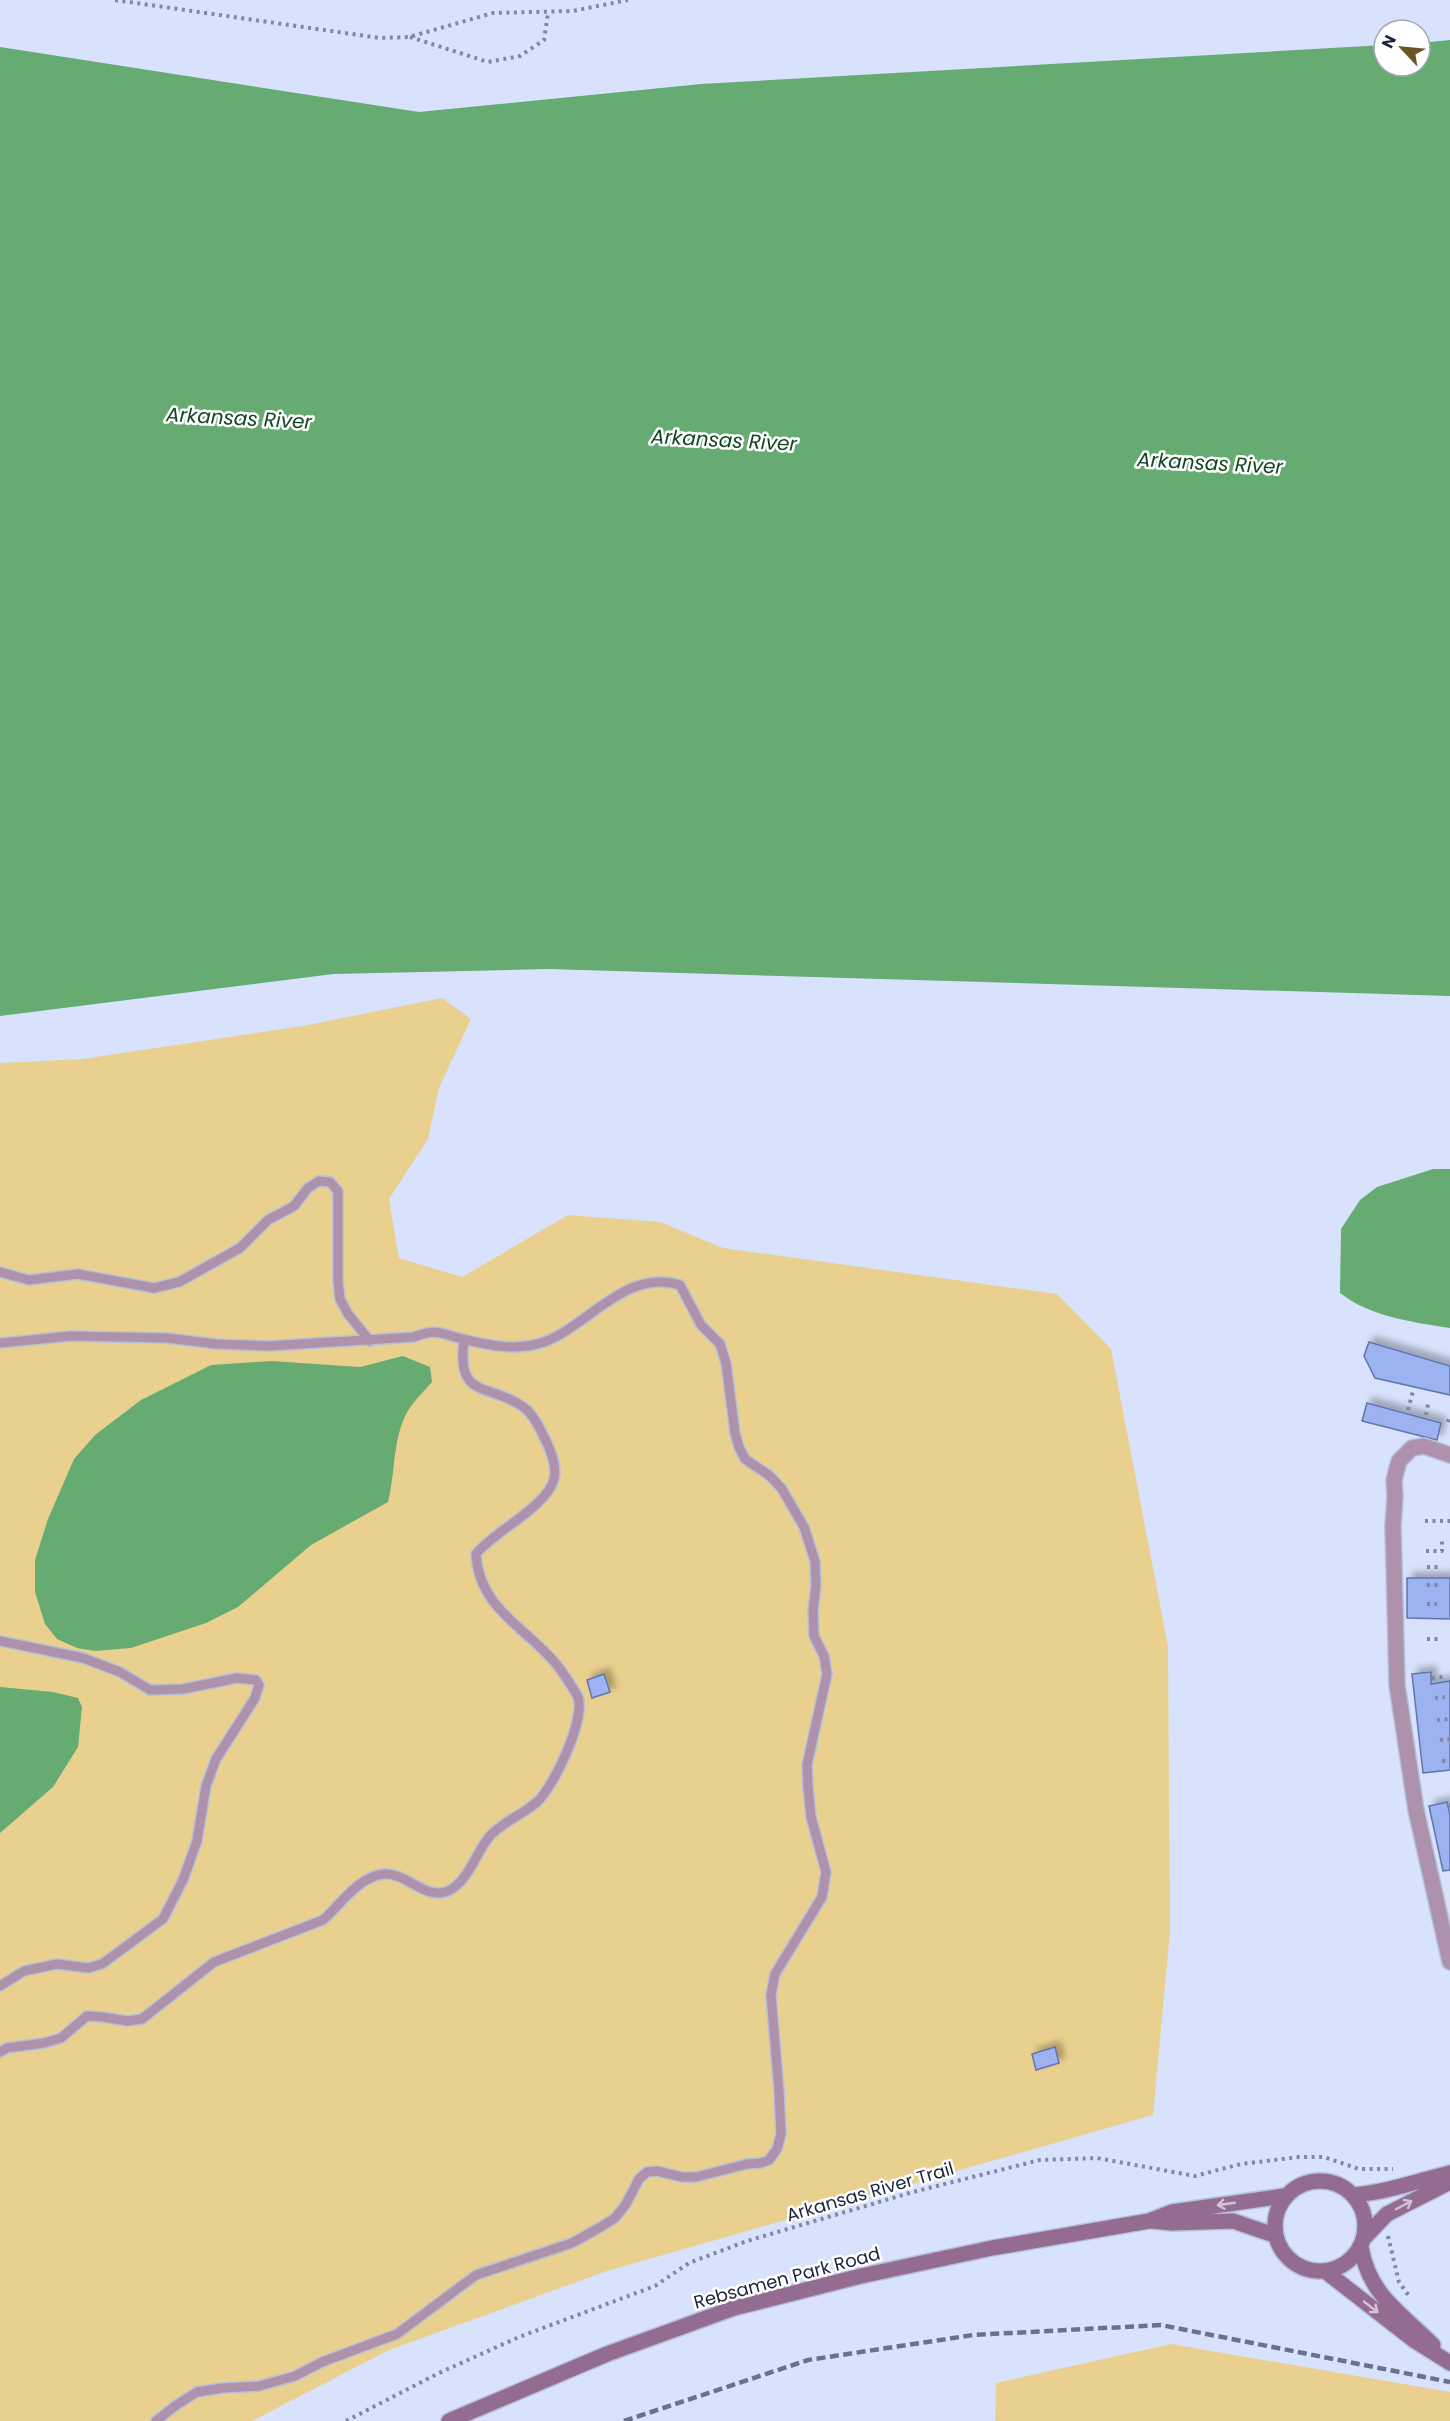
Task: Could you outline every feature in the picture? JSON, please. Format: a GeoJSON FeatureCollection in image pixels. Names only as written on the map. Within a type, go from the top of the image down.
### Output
{"type":"FeatureCollection","features":[{"type":"Feature","properties":{"kind":"street"},"geometry":{"type":"LineString","coordinates":[[1450,1455],[1424,1446],[1412,1448],[1399,1461],[1394,1480],[1393,1526],[1397,1685],[1416,1810],[1450,1962]]}},
{"type":"Feature","properties":{"kind":"street"},"geometry":{"type":"LineString","coordinates":[[1450,2173],[1396,2189],[1354,2194],[1364,2211],[1366,2226],[1363,2242],[1364,2268],[1376,2290],[1450,2362]]}},
{"type":"Feature","properties":{"kind":"street","name":"Rebsamen Park Road"},"geometry":{"type":"LineString","coordinates":[[448,2421],[607,2354],[734,2308],[861,2276],[992,2248],[1149,2220],[1172,2212],[1284,2196],[1308,2182],[1322,2180],[1335,2182],[1354,2194]]}},
{"type":"Feature","properties":{"kind":"street"},"geometry":{"type":"LineString","coordinates":[[1284,2196],[1276,2216],[1274,2235],[1283,2253],[1305,2269],[1325,2271],[1343,2265],[1387,2214],[1450,2182]]}},
{"type":"Feature","properties":{"kind":"street","name":"Rebsamen Park Road"},"geometry":{"type":"LineString","coordinates":[[1149,2220],[1172,2223],[1233,2221],[1274,2235]]}},
{"type":"Feature","properties":{"kind":"street"},"geometry":{"type":"LineString","coordinates":[[1325,2271],[1415,2341],[1450,2362]]}},
{"type":"Feature","properties":{"kind":"lane"},"geometry":{"type":"LineString","coordinates":[[0,1272],[28,1280],[78,1274],[154,1288],[170,1284],[240,1248],[268,1220],[294,1206],[308,1188],[319,1181],[330,1182],[338,1191],[340,1299],[348,1314],[369,1341]]}},
{"type":"Feature","properties":{"kind":"lane"},"geometry":{"type":"LineString","coordinates":[[0,1343],[71,1336],[167,1338],[216,1344],[267,1346],[369,1341],[414,1337],[428,1332],[447,1332],[464,1340],[517,1348],[545,1342],[611,1298],[637,1286],[668,1281],[680,1285],[701,1325],[720,1344],[726,1363],[735,1433],[745,1459],[770,1476],[782,1489],[804,1527],[815,1561],[814,1636],[824,1656],[827,1674],[807,1765],[812,1817],[826,1872],[822,1896],[775,1974],[771,1995],[781,2133],[777,2149],[769,2160],[696,2177],[682,2177],[657,2171],[647,2172],[639,2179],[627,2204],[615,2218],[556,2249],[476,2275],[398,2334],[322,2362],[295,2376],[259,2386],[197,2392],[156,2421]]}},
{"type":"Feature","properties":{"kind":"lane"},"geometry":{"type":"LineString","coordinates":[[0,2052],[8,2048],[44,2043],[61,2037],[87,2016],[128,2021],[142,2019],[214,1962],[323,1920],[350,1892],[364,1882],[384,1874],[431,1892],[447,1892],[458,1885],[489,1837],[503,1824],[538,1802],[549,1790],[577,1726],[580,1711],[579,1698],[557,1665],[500,1612],[490,1599],[477,1568],[476,1554],[484,1544],[519,1520],[544,1494],[554,1479],[553,1457],[540,1428],[524,1407],[510,1399],[483,1391],[472,1383],[464,1367],[462,1353],[464,1340]]}},
{"type":"Feature","properties":{"kind":"lane"},"geometry":{"type":"LineString","coordinates":[[0,1641],[83,1658],[120,1672],[150,1690],[183,1689],[237,1678],[256,1680],[259,1685],[255,1698],[216,1758],[206,1786],[197,1841],[183,1880],[163,1919],[102,1964],[88,1968],[57,1964],[24,1971],[0,1986]]}},
{"type":"Feature","properties":{"kind":"path"},"geometry":{"type":"LineString","coordinates":[[115,0],[380,38],[409,37],[493,13],[573,11],[628,0]]}},
{"type":"Feature","properties":{"kind":"path"},"geometry":{"type":"LineString","coordinates":[[409,37],[488,62],[520,56],[544,40],[548,13]]}},
{"type":"Feature","properties":{"kind":"path"},"geometry":{"type":"LineString","coordinates":[[1407,1410],[1413,1391]]}},
{"type":"Feature","properties":{"kind":"path"},"geometry":{"type":"LineString","coordinates":[[1426,1415],[1428,1404]]}},
{"type":"Feature","properties":{"kind":"path"},"geometry":{"type":"LineString","coordinates":[[1448,1422],[1450,1415]]}},
{"type":"Feature","properties":{"kind":"path"},"geometry":{"type":"LineString","coordinates":[[1425,1521],[1450,1521]]}},
{"type":"Feature","properties":{"kind":"path"},"geometry":{"type":"LineString","coordinates":[[1426,1551],[1442,1551],[1442,1541]]}},
{"type":"Feature","properties":{"kind":"path"},"geometry":{"type":"LineString","coordinates":[[1427,1567],[1440,1568]]}},
{"type":"Feature","properties":{"kind":"path"},"geometry":{"type":"LineString","coordinates":[[1427,1584],[1440,1585]]}},
{"type":"Feature","properties":{"kind":"path"},"geometry":{"type":"LineString","coordinates":[[1427,1605],[1437,1604]]}},
{"type":"Feature","properties":{"kind":"path"},"geometry":{"type":"LineString","coordinates":[[1427,1639],[1442,1639]]}},
{"type":"Feature","properties":{"kind":"path"},"geometry":{"type":"LineString","coordinates":[[1432,1678],[1443,1677]]}},
{"type":"Feature","properties":{"kind":"path"},"geometry":{"type":"LineString","coordinates":[[1435,1698],[1445,1697]]}},
{"type":"Feature","properties":{"kind":"path"},"geometry":{"type":"LineString","coordinates":[[1437,1720],[1448,1719]]}},
{"type":"Feature","properties":{"kind":"path"},"geometry":{"type":"LineString","coordinates":[[1440,1740],[1450,1739]]}},
{"type":"Feature","properties":{"kind":"path"},"geometry":{"type":"LineString","coordinates":[[1442,1761],[1450,1761]]}},
{"type":"Feature","properties":{"kind":"path","name":"Arkansas River Trail"},"geometry":{"type":"LineString","coordinates":[[346,2421],[439,2373],[519,2337],[655,2286],[689,2263],[737,2245],[913,2192],[1040,2160],[1097,2158],[1195,2176],[1241,2164],[1299,2157],[1324,2157],[1359,2169],[1401,2168]]}},
{"type":"Feature","properties":{"kind":"path"},"geometry":{"type":"LineString","coordinates":[[1386,2227],[1399,2282],[1411,2300]]}},
{"type":"Feature","properties":{"kind":"shaded area"},"geometry":{"type":"Polygon","coordinates":[[[442,998],[471,1019],[439,1088],[428,1139],[389,1199],[399,1258],[462,1277],[568,1215],[660,1222],[723,1248],[1057,1294],[1111,1349],[1168,1646],[1170,1932],[1153,2115],[607,2271],[389,2350],[252,2421],[0,2421],[0,1063],[82,1059],[303,1026],[442,998]]]}},
{"type":"Feature","properties":{"kind":"shaded area"},"geometry":{"type":"Polygon","coordinates":[[[1171,2344],[1450,2392],[1450,2421],[995,2421],[996,2383],[1171,2344]]]}},
{"type":"Feature","properties":{"kind":"water","name":"Arkansas River"},"geometry":{"type":"Polygon","coordinates":[[[1450,40],[1450,996],[548,969],[333,974],[0,1016],[0,47],[419,112],[701,84],[1372,46],[1372,78],[1432,78],[1432,42],[1450,40]]]}},
{"type":"Feature","properties":{"kind":"water"},"geometry":{"type":"Polygon","coordinates":[[[1433,1169],[1450,1169],[1450,1328],[1407,1321],[1378,1313],[1340,1293],[1341,1229],[1360,1200],[1377,1187],[1433,1169]]]}},
{"type":"Feature","properties":{"kind":"water"},"geometry":{"type":"Polygon","coordinates":[[[403,1356],[430,1367],[432,1382],[411,1406],[405,1417],[397,1440],[388,1502],[311,1545],[238,1607],[206,1623],[131,1648],[95,1651],[77,1648],[57,1639],[45,1624],[35,1592],[35,1560],[48,1519],[74,1459],[95,1435],[141,1400],[211,1365],[271,1361],[360,1367],[403,1356]]]}},
{"type":"Feature","properties":{"kind":"water"},"geometry":{"type":"Polygon","coordinates":[[[0,1687],[53,1692],[78,1698],[82,1707],[78,1747],[53,1787],[0,1833],[0,1687]]]}},
{"type":"Feature","properties":{"kind":"building"},"geometry":{"type":"Polygon","coordinates":[[[1369,1342],[1450,1366],[1450,1395],[1375,1378],[1364,1356],[1369,1342]]]}},
{"type":"Feature","properties":{"kind":"building"},"geometry":{"type":"Polygon","coordinates":[[[1367,1403],[1441,1423],[1437,1440],[1362,1421],[1367,1403]]]}},
{"type":"Feature","properties":{"kind":"building"},"geometry":{"type":"Polygon","coordinates":[[[1407,1578],[1450,1578],[1450,1619],[1407,1618],[1407,1578]]]}},
{"type":"Feature","properties":{"kind":"building"},"geometry":{"type":"Polygon","coordinates":[[[1431,1672],[1431,1684],[1450,1681],[1450,1770],[1423,1773],[1412,1674],[1431,1672]]]}},
{"type":"Feature","properties":{"kind":"building"},"geometry":{"type":"Polygon","coordinates":[[[604,1674],[610,1692],[592,1698],[587,1680],[604,1674]]]}},
{"type":"Feature","properties":{"kind":"building"},"geometry":{"type":"Polygon","coordinates":[[[1447,1802],[1450,1815],[1450,1870],[1443,1871],[1429,1806],[1447,1802]]]}},
{"type":"Feature","properties":{"kind":"building"},"geometry":{"type":"Polygon","coordinates":[[[1055,2047],[1059,2063],[1036,2070],[1032,2054],[1055,2047]]]}},
{"type":"Feature","properties":{"kind":"railway"},"geometry":{"type":"LineString","coordinates":[[624,2421],[808,2360],[973,2335],[1161,2325],[1450,2382]]}}]}
